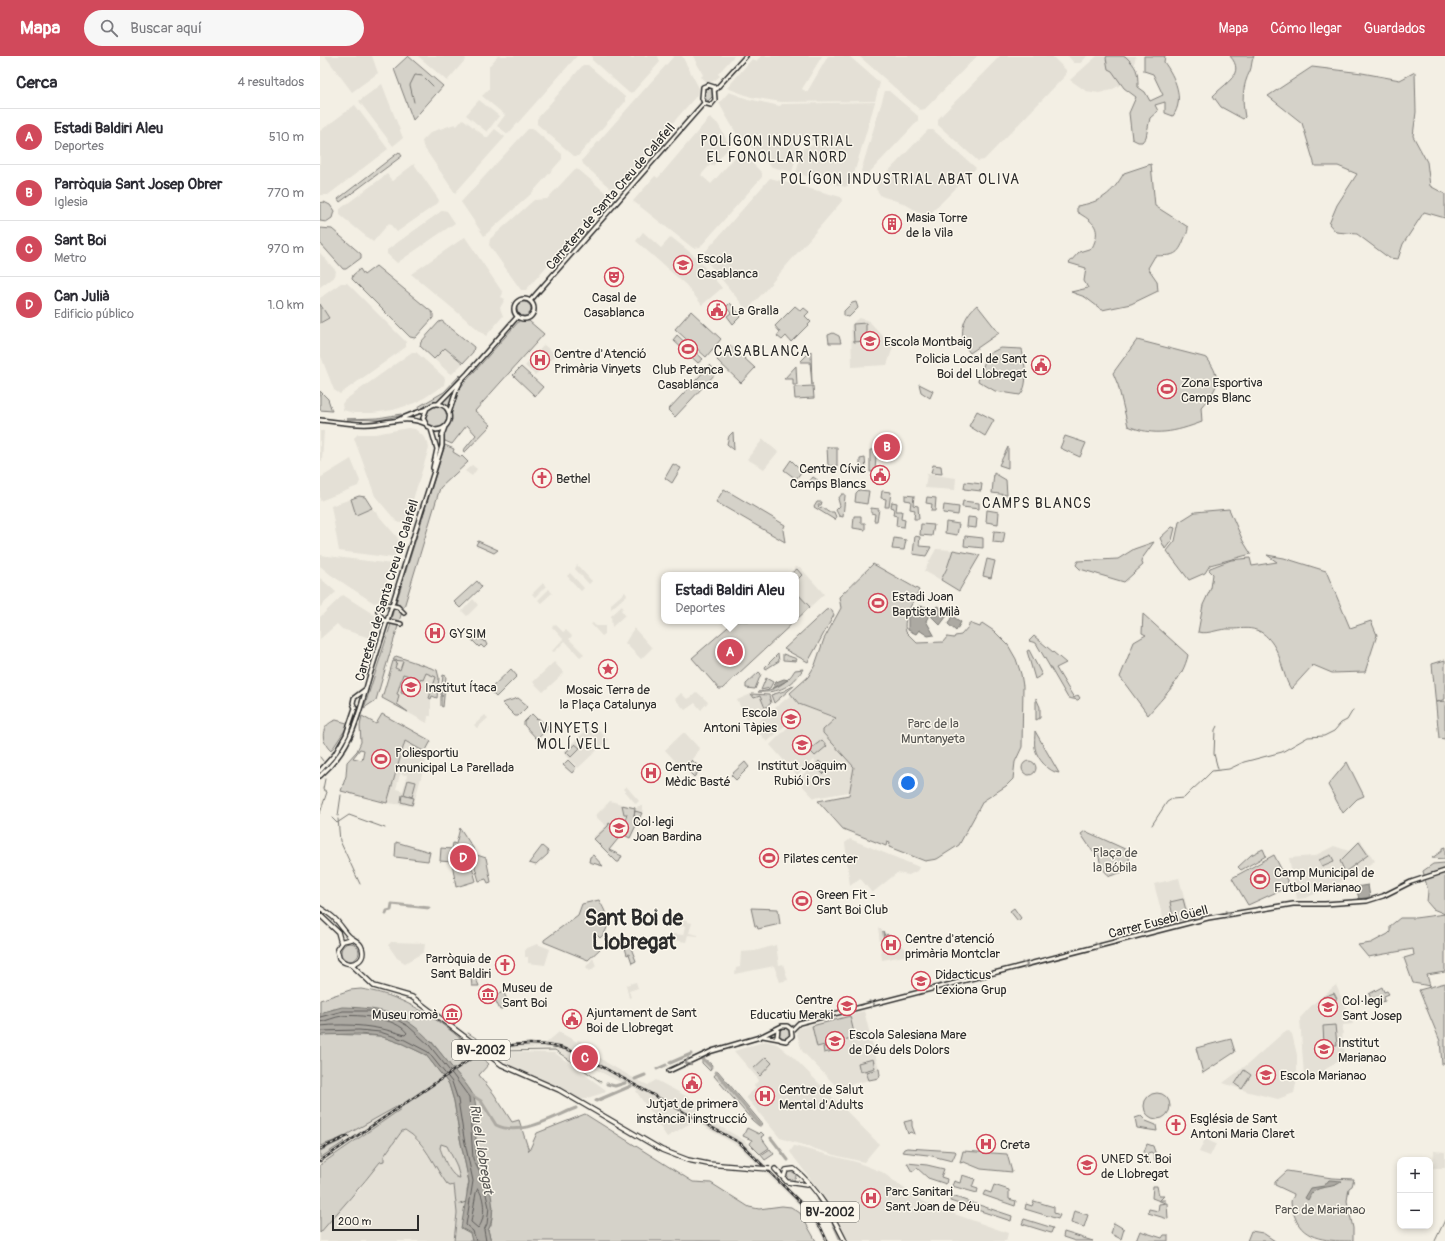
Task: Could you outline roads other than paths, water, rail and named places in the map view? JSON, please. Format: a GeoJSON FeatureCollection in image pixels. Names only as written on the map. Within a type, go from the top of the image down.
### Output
{"type":"FeatureCollection","features":[{"type":"Feature","properties":{"kind":"main road"},"geometry":{"type":"LineString","coordinates":[[320,908],[336,920],[352,939]]}},
{"type":"Feature","properties":{"kind":"main road"},"geometry":{"type":"LineString","coordinates":[[320,916],[338,932],[341,943]]}},
{"type":"Feature","properties":{"kind":"main road"},"geometry":{"type":"LineString","coordinates":[[359,961],[351,964],[343,962],[338,957],[337,950],[345,939],[352,939],[359,942],[362,948],[363,954],[359,961],[359,973]]}},
{"type":"Feature","properties":{"kind":"main road","name":"BV-2002"},"geometry":{"type":"LineString","coordinates":[[351,964],[359,973],[378,988],[412,998],[502,1065],[559,1090],[662,1150],[688,1160],[708,1164],[787,1169]]}},
{"type":"Feature","properties":{"kind":"main road"},"geometry":{"type":"LineString","coordinates":[[775,1169],[787,1182],[792,1183],[797,1179],[797,1172],[792,1168],[787,1169],[784,1177]]}},
{"type":"Feature","properties":{"kind":"main road","name":"BV-2002"},"geometry":{"type":"LineString","coordinates":[[797,1172],[810,1186],[832,1215],[845,1241]]}},
{"type":"Feature","properties":{"kind":"main road","name":"BV-2002"},"geometry":{"type":"LineString","coordinates":[[792,1183],[803,1183],[810,1186]]}},
{"type":"Feature","properties":{"kind":"street"},"geometry":{"type":"LineString","coordinates":[[715,90],[711,85],[703,87],[702,98],[704,103],[711,105],[714,103],[715,90],[746,56]]}},
{"type":"Feature","properties":{"kind":"street","name":"Carretera de Santa Creu de Calafell"},"geometry":{"type":"LineString","coordinates":[[530,301],[704,103]]}},
{"type":"Feature","properties":{"kind":"street"},"geometry":{"type":"LineString","coordinates":[[522,299],[530,301],[534,307],[531,315],[523,318],[518,316],[514,308],[516,303],[522,299]]}},
{"type":"Feature","properties":{"kind":"street"},"geometry":{"type":"LineString","coordinates":[[398,420],[438,404],[464,378],[518,316]]}},
{"type":"Feature","properties":{"kind":"street"},"geometry":{"type":"LineString","coordinates":[[449,413],[456,391],[464,378]]}},
{"type":"Feature","properties":{"kind":"street"},"geometry":{"type":"LineString","coordinates":[[320,420],[371,424],[398,420],[416,420],[426,424],[431,429],[438,430],[445,427],[450,420],[449,413],[445,407],[438,404]]}},
{"type":"Feature","properties":{"kind":"street"},"geometry":{"type":"LineString","coordinates":[[426,424],[424,416],[428,408]]}},
{"type":"Feature","properties":{"kind":"street","name":"Carretera de Santa Creu de Calafell"},"geometry":{"type":"LineString","coordinates":[[320,776],[340,755],[360,716],[366,689],[386,622],[442,446],[442,437],[445,427]]}},
{"type":"Feature","properties":{"kind":"street","name":"Carretera de Santa Creu de Calafell"},"geometry":{"type":"LineString","coordinates":[[431,429],[437,449],[433,472]]}},
{"type":"Feature","properties":{"kind":"street"},"geometry":{"type":"LineString","coordinates":[[401,624],[386,622],[381,619],[378,611],[386,604],[401,609],[404,613]]}},
{"type":"Feature","properties":{"kind":"street"},"geometry":{"type":"LineString","coordinates":[[320,771],[336,754],[346,735],[355,708],[353,703],[354,698],[366,689]]}},
{"type":"Feature","properties":{"kind":"street","name":"Carrer Eusebi Güell"},"geometry":{"type":"LineString","coordinates":[[792,1030],[794,1026],[799,1023],[1208,918],[1293,904],[1325,904],[1367,901],[1384,896],[1417,880],[1445,871]]}},
{"type":"Feature","properties":{"kind":"street"},"geometry":{"type":"LineString","coordinates":[[669,1071],[706,1053],[760,1037],[784,1025],[792,1030],[792,1036],[789,1040],[784,1041],[771,1036],[760,1037]]}},
{"type":"Feature","properties":{"kind":"street"},"geometry":{"type":"LineString","coordinates":[[778,1029],[777,1034],[779,1039]]}},
{"type":"Feature","properties":{"kind":"water"},"geometry":{"type":"Polygon","coordinates":[[[918,606],[926,607],[931,611],[926,621],[934,635],[928,636],[919,630],[916,634],[908,630],[908,617],[918,606]]]}},
{"type":"Feature","properties":{"kind":"water"},"geometry":{"type":"Polygon","coordinates":[[[937,606],[949,613],[940,625],[931,616],[937,606]]]}},
{"type":"Feature","properties":{"kind":"water"},"geometry":{"type":"Polygon","coordinates":[[[952,616],[961,622],[956,631],[948,624],[952,616]]]}},
{"type":"Feature","properties":{"kind":"water"},"geometry":{"type":"Polygon","coordinates":[[[784,679],[788,680],[772,689],[776,682],[784,679]]]}},
{"type":"Feature","properties":{"kind":"water"},"geometry":{"type":"Polygon","coordinates":[[[1368,885],[1370,897],[1359,899],[1356,887],[1368,885]]]}},
{"type":"Feature","properties":{"kind":"water"},"geometry":{"type":"Polygon","coordinates":[[[342,1007],[378,1010],[405,1020],[427,1038],[471,1091],[476,1109],[477,1158],[484,1173],[491,1195],[492,1218],[488,1230],[491,1241],[472,1241],[470,1233],[461,1228],[469,1182],[454,1101],[449,1084],[426,1055],[403,1044],[380,1036],[359,1034],[320,1035],[320,1013],[342,1007]]]}},
{"type":"Feature","properties":{"kind":"water"},"geometry":{"type":"Polygon","coordinates":[[[1329,1180],[1342,1181],[1335,1185],[1316,1190],[1311,1194],[1308,1200],[1305,1198],[1311,1188],[1324,1186],[1329,1180]]]}},
{"type":"Feature","properties":{"kind":"waterway"},"geometry":{"type":"LineString","coordinates":[[414,102],[410,85],[415,75],[423,76],[433,86]]}},
{"type":"Feature","properties":{"kind":"waterway"},"geometry":{"type":"LineString","coordinates":[[1152,825],[1167,802],[1172,799],[1184,798],[1212,771],[1229,769],[1244,762],[1282,752],[1308,737],[1324,736],[1334,731],[1341,723],[1347,720],[1353,710]]}},
{"type":"Feature","properties":{"kind":"waterway"},"geometry":{"type":"LineString","coordinates":[[1217,726],[1215,730],[1214,754],[1218,769]]}},
{"type":"Feature","properties":{"kind":"waterway"},"geometry":{"type":"LineString","coordinates":[[320,757],[323,761]]}},
{"type":"Feature","properties":{"kind":"waterway"},"geometry":{"type":"LineString","coordinates":[[320,813],[327,792],[323,789],[325,779]]}},
{"type":"Feature","properties":{"kind":"waterway"},"geometry":{"type":"LineString","coordinates":[[338,816],[341,795]]}},
{"type":"Feature","properties":{"kind":"waterway"},"geometry":{"type":"LineString","coordinates":[[332,818],[337,823],[349,815],[385,828]]}},
{"type":"Feature","properties":{"kind":"waterway"},"geometry":{"type":"LineString","coordinates":[[338,819],[340,841],[360,884]]}},
{"type":"Feature","properties":{"kind":"waterway"},"geometry":{"type":"LineString","coordinates":[[386,914],[387,911],[391,910],[392,904],[429,908]]}},
{"type":"Feature","properties":{"kind":"waterway"},"geometry":{"type":"LineString","coordinates":[[468,1033],[496,1051],[555,1050],[601,1082]]}},
{"type":"Feature","properties":{"kind":"waterway"},"geometry":{"type":"LineString","coordinates":[[670,1063],[691,1054]]}},
{"type":"Feature","properties":{"kind":"waterway"},"geometry":{"type":"LineString","coordinates":[[703,1059],[711,1067]]}},
{"type":"Feature","properties":{"kind":"waterway"},"geometry":{"type":"LineString","coordinates":[[657,1069],[666,1065]]}},
{"type":"Feature","properties":{"kind":"waterway"},"geometry":{"type":"LineString","coordinates":[[716,1072],[760,1125]]}},
{"type":"Feature","properties":{"kind":"waterway"},"geometry":{"type":"LineString","coordinates":[[635,1079],[645,1075]]}},
{"type":"Feature","properties":{"kind":"waterway"},"geometry":{"type":"LineString","coordinates":[[607,1084],[615,1086],[625,1083]]}},
{"type":"Feature","properties":{"kind":"waterway"},"geometry":{"type":"LineString","coordinates":[[596,1101],[631,1086]]}},
{"type":"Feature","properties":{"kind":"waterway","name":"Riu el Llobregat"},"geometry":{"type":"LineString","coordinates":[[470,1094],[481,1101],[496,1125],[505,1128],[515,1129],[526,1127],[576,1108]]}},
{"type":"Feature","properties":{"kind":"waterway"},"geometry":{"type":"LineString","coordinates":[[771,1138],[788,1160]]}},
{"type":"Feature","properties":{"kind":"waterway"},"geometry":{"type":"LineString","coordinates":[[818,1200],[834,1225],[841,1241]]}},
{"type":"Feature","properties":{"kind":"waterway"},"geometry":{"type":"LineString","coordinates":[[460,1204],[466,1202]]}},
{"type":"Feature","properties":{"kind":"waterway"},"geometry":{"type":"LineString","coordinates":[[1435,1241],[1445,1220]]}},
{"type":"Feature","properties":{"kind":"railway"},"geometry":{"type":"LineString","coordinates":[[320,1161],[478,1054],[516,1045],[530,1044],[557,1047],[581,1055],[740,1143],[804,1206],[821,1228],[827,1241]]}},
{"type":"Feature","properties":{"kind":"railway"},"geometry":{"type":"LineString","coordinates":[[320,1149],[348,1136]]}},
{"type":"Feature","properties":{"kind":"place","name":"Masia Torre de la Vila"},"geometry":{"type":"Point","coordinates":[892,224]}},
{"type":"Feature","properties":{"kind":"place","name":"Escola Casablanca"},"geometry":{"type":"Point","coordinates":[683,265]}},
{"type":"Feature","properties":{"kind":"place","name":"Casal de Casablanca"},"geometry":{"type":"Point","coordinates":[614,277]}},
{"type":"Feature","properties":{"kind":"place","name":"La Gralla"},"geometry":{"type":"Point","coordinates":[717,310]}},
{"type":"Feature","properties":{"kind":"place","name":"Escola Montbaig"},"geometry":{"type":"Point","coordinates":[870,341]}},
{"type":"Feature","properties":{"kind":"place","name":"Club Petanca Casablanca"},"geometry":{"type":"Point","coordinates":[688,349]}},
{"type":"Feature","properties":{"kind":"place","name":"Centre d'Atenció Primària Vinyets"},"geometry":{"type":"Point","coordinates":[540,360]}},
{"type":"Feature","properties":{"kind":"place","name":"Policia Local de Sant Boi del Llobregat"},"geometry":{"type":"Point","coordinates":[1041,365]}},
{"type":"Feature","properties":{"kind":"place","name":"Zona Esportiva Camps Blanc"},"geometry":{"type":"Point","coordinates":[1167,389]}},
{"type":"Feature","properties":{"kind":"place","name":"Parròquia Sant Josep Obrer"},"geometry":{"type":"Point","coordinates":[887,447]}},
{"type":"Feature","properties":{"kind":"place","name":"Centre Cívic Camps Blancs"},"geometry":{"type":"Point","coordinates":[880,475]}},
{"type":"Feature","properties":{"kind":"place","name":"Bethel"},"geometry":{"type":"Point","coordinates":[542,478]}},
{"type":"Feature","properties":{"kind":"place","name":"Estadi Joan Baptista Milà"},"geometry":{"type":"Point","coordinates":[878,603]}},
{"type":"Feature","properties":{"kind":"place","name":"GYSIM"},"geometry":{"type":"Point","coordinates":[435,633]}},
{"type":"Feature","properties":{"kind":"place","name":"Estadi Baldiri Aleu"},"geometry":{"type":"Point","coordinates":[730,652]}},
{"type":"Feature","properties":{"kind":"place","name":"Mosaic Terra de la Plaça Catalunya"},"geometry":{"type":"Point","coordinates":[608,669]}},
{"type":"Feature","properties":{"kind":"place","name":"Institut Ítaca"},"geometry":{"type":"Point","coordinates":[411,687]}},
{"type":"Feature","properties":{"kind":"place","name":"Escola Antoni Tàpies"},"geometry":{"type":"Point","coordinates":[791,719]}},
{"type":"Feature","properties":{"kind":"place","name":"Institut Joaquim Rubió i Ors"},"geometry":{"type":"Point","coordinates":[802,745]}},
{"type":"Feature","properties":{"kind":"place","name":"Poliesportiu municipal La Parellada"},"geometry":{"type":"Point","coordinates":[381,759]}},
{"type":"Feature","properties":{"kind":"place","name":"Centre Mèdic Basté"},"geometry":{"type":"Point","coordinates":[651,773]}},
{"type":"Feature","properties":{"kind":"place","name":"Col·legi Joan Bardina"},"geometry":{"type":"Point","coordinates":[619,828]}},
{"type":"Feature","properties":{"kind":"place","name":"Can Julià"},"geometry":{"type":"Point","coordinates":[463,858]}},
{"type":"Feature","properties":{"kind":"place","name":"Pilates center"},"geometry":{"type":"Point","coordinates":[769,858]}},
{"type":"Feature","properties":{"kind":"place","name":"Camp Municipal de Futbol Marianao"},"geometry":{"type":"Point","coordinates":[1260,879]}},
{"type":"Feature","properties":{"kind":"place","name":"Green Fit - Sant Boi Club"},"geometry":{"type":"Point","coordinates":[802,901]}},
{"type":"Feature","properties":{"kind":"place","name":"Centre d'atenció primària Montclar"},"geometry":{"type":"Point","coordinates":[891,945]}},
{"type":"Feature","properties":{"kind":"place","name":"Parròquia de Sant Baldiri"},"geometry":{"type":"Point","coordinates":[505,965]}},
{"type":"Feature","properties":{"kind":"place","name":"Didacticus Lexiona Grup"},"geometry":{"type":"Point","coordinates":[921,981]}},
{"type":"Feature","properties":{"kind":"place","name":"Museu de Sant Boi"},"geometry":{"type":"Point","coordinates":[488,994]}},
{"type":"Feature","properties":{"kind":"place","name":"Centre Educatiu Meraki"},"geometry":{"type":"Point","coordinates":[847,1006]}},
{"type":"Feature","properties":{"kind":"place","name":"Col·legi Sant Josep"},"geometry":{"type":"Point","coordinates":[1328,1007]}},
{"type":"Feature","properties":{"kind":"place","name":"Museu romà"},"geometry":{"type":"Point","coordinates":[452,1014]}},
{"type":"Feature","properties":{"kind":"place","name":"Ajuntament de Sant Boi de Llobregat"},"geometry":{"type":"Point","coordinates":[572,1019]}},
{"type":"Feature","properties":{"kind":"place","name":"Escola Salesiana Mare de Déu dels Dolors"},"geometry":{"type":"Point","coordinates":[835,1041]}},
{"type":"Feature","properties":{"kind":"place","name":"Institut Marianao"},"geometry":{"type":"Point","coordinates":[1324,1049]}},
{"type":"Feature","properties":{"kind":"place","name":"Sant Boi"},"geometry":{"type":"Point","coordinates":[585,1058]}},
{"type":"Feature","properties":{"kind":"place","name":"Escola Marianao"},"geometry":{"type":"Point","coordinates":[1266,1075]}},
{"type":"Feature","properties":{"kind":"place","name":"Jutjat de primera instància i instrucció"},"geometry":{"type":"Point","coordinates":[692,1083]}},
{"type":"Feature","properties":{"kind":"place","name":"Centre de Salut Mental d'Adults"},"geometry":{"type":"Point","coordinates":[765,1096]}},
{"type":"Feature","properties":{"kind":"place","name":"Església de Sant Antoni Maria Claret"},"geometry":{"type":"Point","coordinates":[1176,1125]}},
{"type":"Feature","properties":{"kind":"place","name":"Creta"},"geometry":{"type":"Point","coordinates":[986,1144]}},
{"type":"Feature","properties":{"kind":"place","name":"UNED St. Boi de Llobregat"},"geometry":{"type":"Point","coordinates":[1087,1165]}},
{"type":"Feature","properties":{"kind":"place","name":"Parc Sanitari Sant Joan de Déu"},"geometry":{"type":"Point","coordinates":[871,1198]}},
{"type":"Feature","properties":{"kind":"district","name":"POLÍGON INDUSTRIAL EL FONOLLAR NORD"},"geometry":{"type":"Point","coordinates":[777,150]}},
{"type":"Feature","properties":{"kind":"district","name":"POLÍGON INDUSTRIAL ABAT OLIVA"},"geometry":{"type":"Point","coordinates":[900,179]}},
{"type":"Feature","properties":{"kind":"district","name":"CASABLANCA"},"geometry":{"type":"Point","coordinates":[762,351]}},
{"type":"Feature","properties":{"kind":"district","name":"CAMPS BLANCS"},"geometry":{"type":"Point","coordinates":[1037,503]}},
{"type":"Feature","properties":{"kind":"district","name":"VINYETS I MOLÍ VELL"},"geometry":{"type":"Point","coordinates":[574,736]}},
{"type":"Feature","properties":{"kind":"district","name":"Sant Boi de Llobregat"},"geometry":{"type":"Point","coordinates":[634,930]}},
{"type":"Feature","properties":{"kind":"park label","name":"Parc de la Muntanyeta"},"geometry":{"type":"Point","coordinates":[933,730]}},
{"type":"Feature","properties":{"kind":"park label","name":"Plaça de la Bóbila"},"geometry":{"type":"Point","coordinates":[1115,860]}},
{"type":"Feature","properties":{"kind":"park label","name":"Parc de Marianao"},"geometry":{"type":"Point","coordinates":[1320,1209]}}]}
